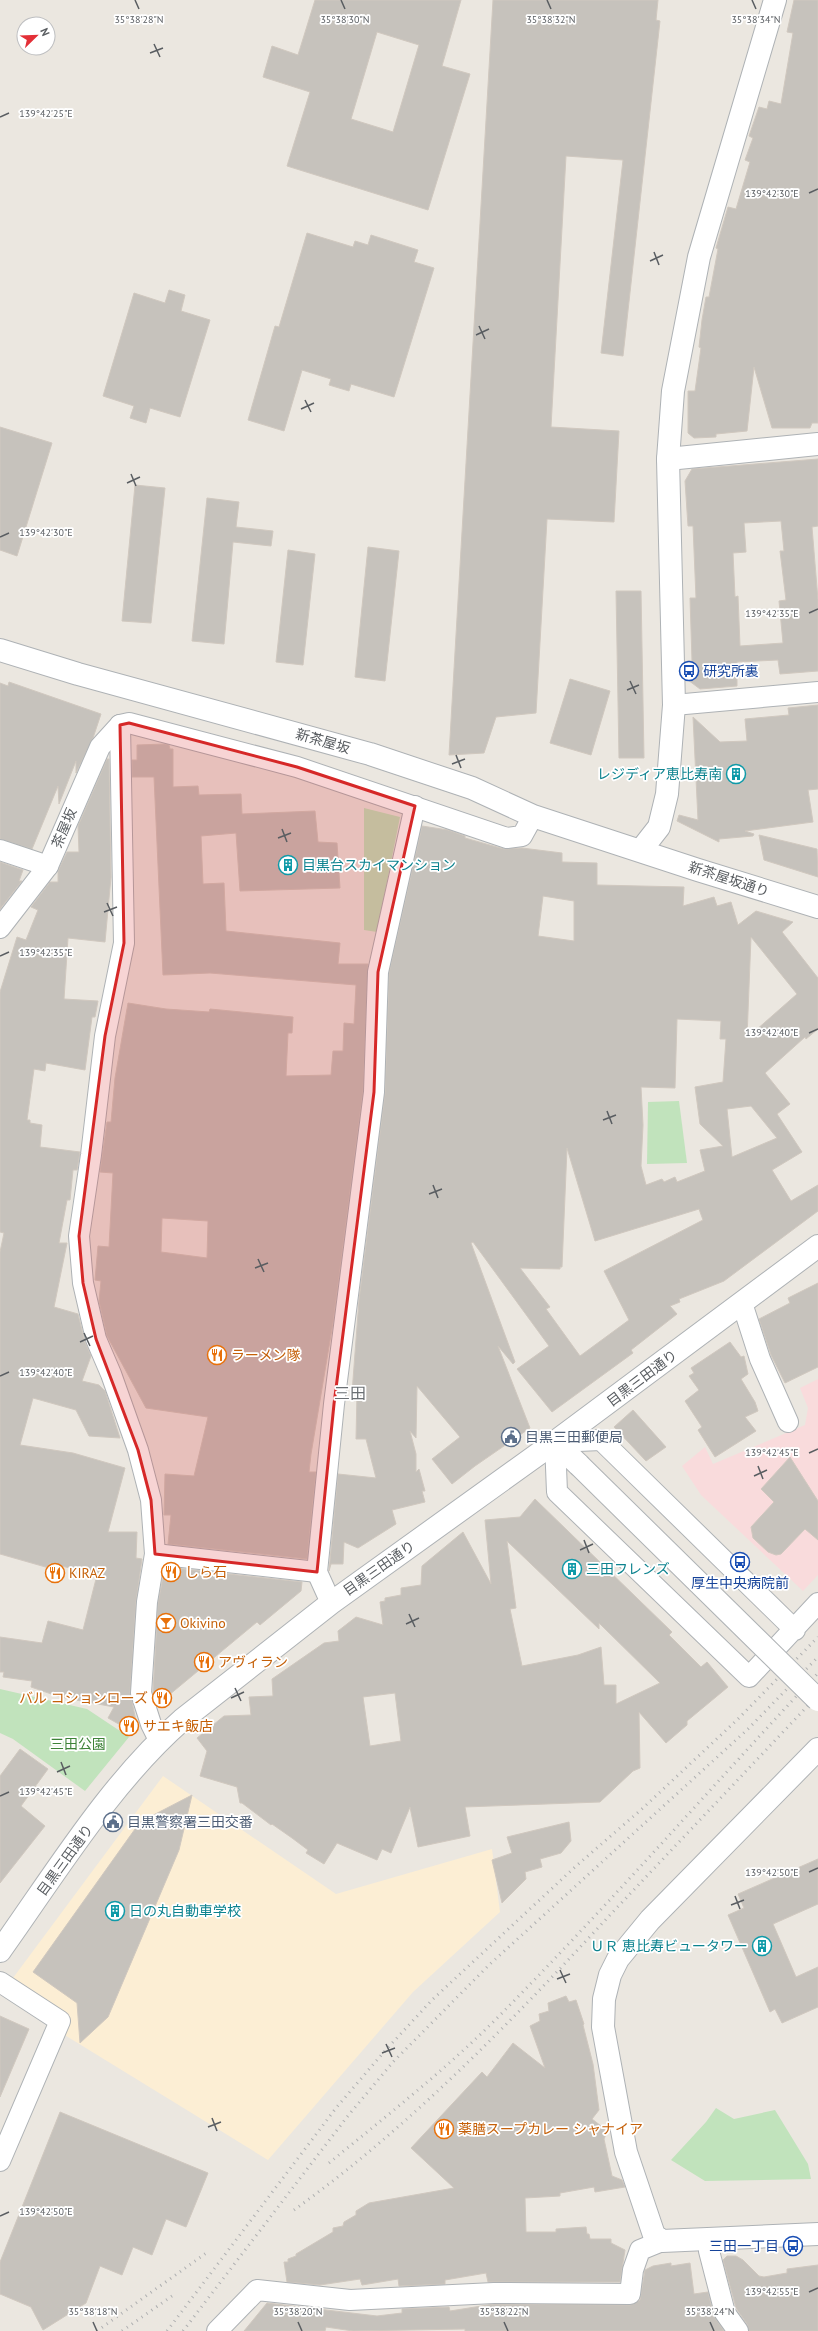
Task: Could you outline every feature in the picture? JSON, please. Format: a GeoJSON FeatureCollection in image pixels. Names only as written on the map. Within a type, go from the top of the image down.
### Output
{"type":"FeatureCollection","features":[{"type":"Feature","properties":{"kind":"street"},"geometry":{"type":"LineString","coordinates":[[641,850],[659,827],[667,794],[674,705],[668,459],[673,391],[699,257],[776,0]]}},
{"type":"Feature","properties":{"kind":"street"},"geometry":{"type":"LineString","coordinates":[[668,459],[818,444]]}},
{"type":"Feature","properties":{"kind":"street","name":"新茶屋坂"},"geometry":{"type":"LineString","coordinates":[[0,650],[78,674],[370,754],[472,788],[534,816],[641,850]]}},
{"type":"Feature","properties":{"kind":"street"},"geometry":{"type":"LineString","coordinates":[[674,705],[818,692]]}},
{"type":"Feature","properties":{"kind":"street"},"geometry":{"type":"LineString","coordinates":[[159,1740],[151,1724],[141,1693],[148,1602],[156,1554],[151,1500],[138,1450],[111,1374],[96,1339],[83,1283],[79,1236],[91,1155],[105,1036],[124,943],[120,725],[129,723],[297,767],[507,838],[522,836],[534,816]]}},
{"type":"Feature","properties":{"kind":"street","name":"茶屋坂"},"geometry":{"type":"LineString","coordinates":[[0,928],[48,866],[100,747],[120,725]]}},
{"type":"Feature","properties":{"kind":"street"},"geometry":{"type":"LineString","coordinates":[[331,1603],[317,1572],[334,1399],[374,1092],[378,972],[416,806]]}},
{"type":"Feature","properties":{"kind":"street"},"geometry":{"type":"LineString","coordinates":[[0,850],[48,866]]}},
{"type":"Feature","properties":{"kind":"street","name":"新茶屋坂通り"},"geometry":{"type":"LineString","coordinates":[[641,850],[698,870],[818,907]]}},
{"type":"Feature","properties":{"kind":"street","name":"目黒三田通り"},"geometry":{"type":"LineString","coordinates":[[0,1951],[97,1816],[128,1775],[159,1740],[331,1603],[556,1442],[818,1246]]}},
{"type":"Feature","properties":{"kind":"street"},"geometry":{"type":"LineString","coordinates":[[742,1303],[760,1359],[788,1422]]}},
{"type":"Feature","properties":{"kind":"street"},"geometry":{"type":"LineString","coordinates":[[556,1442],[601,1440],[795,1630]]}},
{"type":"Feature","properties":{"kind":"street"},"geometry":{"type":"LineString","coordinates":[[556,1442],[818,1700]]}},
{"type":"Feature","properties":{"kind":"street"},"geometry":{"type":"LineString","coordinates":[[556,1442],[557,1492],[748,1677],[795,1630],[818,1603]]}},
{"type":"Feature","properties":{"kind":"street"},"geometry":{"type":"LineString","coordinates":[[156,1554],[317,1572]]}},
{"type":"Feature","properties":{"kind":"street"},"geometry":{"type":"LineString","coordinates":[[662,2241],[654,2235],[650,2226],[626,2152],[620,2124],[603,2027],[604,1999],[610,1975],[618,1959],[650,1920],[818,1749]]}},
{"type":"Feature","properties":{"kind":"street"},"geometry":{"type":"LineString","coordinates":[[0,1982],[60,2021],[0,2161]]}},
{"type":"Feature","properties":{"kind":"street"},"geometry":{"type":"LineString","coordinates":[[217,2331],[257,2290],[350,2300],[494,2293],[630,2294],[633,2270],[640,2250],[662,2241],[818,2234]]}},
{"type":"Feature","properties":{"kind":"street"},"geometry":{"type":"LineString","coordinates":[[709,2239],[709,2251],[717,2289],[725,2313],[738,2331]]}},
{"type":"Feature","properties":{"kind":"highlighted area"},"geometry":{"type":"Polygon","coordinates":[[[129,723],[297,767],[415,806],[378,972],[374,1092],[334,1404],[317,1572],[155,1554],[151,1500],[138,1450],[96,1339],[83,1283],[79,1236],[105,1036],[124,943],[120,725],[129,723]]]}},
{"type":"Feature","properties":{"kind":"shaded area"},"geometry":{"type":"Polygon","coordinates":[[[818,1379],[818,1575],[803,1591],[701,1495],[682,1466],[705,1447],[713,1464],[805,1425],[808,1408],[800,1388],[818,1379]]]}},
{"type":"Feature","properties":{"kind":"shaded area","name":"日の丸自動車学校"},"geometry":{"type":"Polygon","coordinates":[[[163,1776],[336,1894],[492,1849],[500,1912],[413,1992],[268,2160],[63,2034],[70,2019],[43,2003],[13,1978],[163,1776]]]}},
{"type":"Feature","properties":{"kind":"green space"},"geometry":{"type":"Polygon","coordinates":[[[364,808],[400,817],[377,932],[364,930],[364,808]]]}},
{"type":"Feature","properties":{"kind":"green space"},"geometry":{"type":"Polygon","coordinates":[[[679,1101],[687,1163],[647,1164],[648,1102],[679,1101]]]}},
{"type":"Feature","properties":{"kind":"green space","name":"三田公園"},"geometry":{"type":"Polygon","coordinates":[[[0,1689],[87,1709],[129,1737],[85,1791],[13,1739],[0,1733],[0,1689]]]}},
{"type":"Feature","properties":{"kind":"green space"},"geometry":{"type":"Polygon","coordinates":[[[716,2108],[734,2119],[775,2110],[808,2164],[811,2179],[705,2181],[671,2160],[706,2122],[716,2108]]]}},
{"type":"Feature","properties":{"kind":"building"},"geometry":{"type":"Polygon","coordinates":[[[315,0],[461,0],[442,66],[470,74],[428,210],[287,166],[310,92],[263,77],[272,46],[298,55],[315,0]],[[377,32],[351,119],[393,132],[419,45],[377,32]]]}},
{"type":"Feature","properties":{"kind":"building"},"geometry":{"type":"Polygon","coordinates":[[[493,0],[658,0],[656,20],[660,21],[623,356],[601,353],[623,160],[566,156],[551,427],[619,431],[614,522],[547,519],[536,713],[496,717],[484,753],[449,755],[493,0]]]}},
{"type":"Feature","properties":{"kind":"building"},"geometry":{"type":"Polygon","coordinates":[[[794,0],[818,0],[818,423],[812,423],[810,428],[772,428],[754,367],[747,431],[716,434],[716,437],[694,438],[688,433],[688,391],[695,391],[701,348],[699,347],[702,320],[706,297],[709,297],[718,249],[716,248],[728,207],[736,209],[750,162],[745,160],[753,138],[749,136],[759,107],[767,109],[769,101],[781,104],[793,33],[787,32],[794,0]]]}},
{"type":"Feature","properties":{"kind":"building"},"geometry":{"type":"Polygon","coordinates":[[[307,233],[353,247],[355,241],[368,245],[371,235],[418,250],[414,262],[434,268],[394,397],[351,384],[349,391],[329,385],[331,379],[302,370],[284,431],[248,420],[275,326],[279,327],[307,233]]]}},
{"type":"Feature","properties":{"kind":"building"},"geometry":{"type":"Polygon","coordinates":[[[169,290],[185,295],[181,311],[210,320],[180,417],[150,408],[146,423],[130,418],[134,406],[103,396],[134,293],[165,303],[169,290]]]}},
{"type":"Feature","properties":{"kind":"building"},"geometry":{"type":"Polygon","coordinates":[[[0,427],[52,443],[17,556],[0,550],[0,427]]]}},
{"type":"Feature","properties":{"kind":"building"},"geometry":{"type":"Polygon","coordinates":[[[818,459],[818,526],[812,527],[818,600],[818,671],[780,674],[778,660],[737,662],[737,686],[700,689],[688,680],[687,661],[692,661],[690,598],[696,598],[693,526],[688,526],[685,481],[692,469],[818,459]],[[781,521],[744,523],[746,552],[733,553],[735,597],[738,596],[740,646],[783,643],[779,601],[786,600],[780,551],[784,551],[781,521]]]}},
{"type":"Feature","properties":{"kind":"building"},"geometry":{"type":"Polygon","coordinates":[[[135,485],[165,488],[151,623],[122,621],[135,485]]]}},
{"type":"Feature","properties":{"kind":"building"},"geometry":{"type":"Polygon","coordinates":[[[207,498],[239,502],[236,527],[273,531],[271,546],[233,542],[224,644],[192,641],[207,498]]]}},
{"type":"Feature","properties":{"kind":"building"},"geometry":{"type":"Polygon","coordinates":[[[368,547],[399,551],[385,681],[355,677],[368,547]]]}},
{"type":"Feature","properties":{"kind":"building"},"geometry":{"type":"Polygon","coordinates":[[[288,550],[315,554],[303,665],[276,662],[288,550]]]}},
{"type":"Feature","properties":{"kind":"building"},"geometry":{"type":"Polygon","coordinates":[[[616,591],[641,591],[644,758],[619,758],[616,591]]]}},
{"type":"Feature","properties":{"kind":"building"},"geometry":{"type":"Polygon","coordinates":[[[570,679],[610,691],[591,755],[550,743],[570,679]]]}},
{"type":"Feature","properties":{"kind":"building"},"geometry":{"type":"Polygon","coordinates":[[[9,682],[101,714],[93,738],[76,773],[76,761],[59,804],[58,786],[32,849],[0,839],[0,683],[8,686],[9,682]]]}},
{"type":"Feature","properties":{"kind":"building"},"geometry":{"type":"Polygon","coordinates":[[[818,705],[818,789],[808,790],[813,822],[745,831],[754,834],[753,836],[719,839],[719,842],[677,821],[679,815],[698,820],[693,717],[720,742],[747,741],[745,719],[789,715],[788,708],[818,705]]]}},
{"type":"Feature","properties":{"kind":"building"},"geometry":{"type":"Polygon","coordinates":[[[137,745],[169,745],[170,749],[173,749],[173,787],[198,786],[199,795],[241,794],[242,814],[315,811],[318,842],[337,843],[340,888],[240,891],[236,833],[201,836],[203,884],[224,883],[226,931],[340,943],[338,964],[368,964],[363,1091],[333,1323],[311,1454],[309,1472],[316,1472],[307,1559],[168,1544],[171,1515],[164,1515],[165,1474],[194,1476],[208,1417],[146,1408],[107,1336],[99,1301],[101,1281],[95,1280],[98,1246],[109,1247],[113,1173],[100,1172],[107,1122],[111,1122],[115,1078],[128,1003],[166,1009],[209,1012],[210,1009],[293,1017],[292,1033],[288,1033],[286,1076],[331,1075],[333,1051],[343,1051],[344,1023],[354,1024],[356,985],[210,973],[163,975],[154,777],[132,777],[132,760],[137,760],[137,745]],[[162,1218],[161,1252],[207,1258],[208,1221],[162,1218]]]}},
{"type":"Feature","properties":{"kind":"building"},"geometry":{"type":"Polygon","coordinates":[[[107,759],[109,759],[111,877],[105,942],[68,938],[64,999],[98,1001],[95,1017],[92,1017],[85,1070],[46,1063],[45,1071],[34,1069],[27,1120],[30,1120],[30,1123],[42,1125],[40,1147],[80,1152],[77,1170],[73,1170],[70,1200],[67,1200],[59,1243],[67,1243],[54,1307],[78,1314],[85,1342],[91,1356],[82,1381],[99,1385],[105,1391],[120,1438],[89,1436],[76,1410],[33,1398],[20,1445],[73,1453],[125,1468],[108,1532],[137,1532],[136,1558],[142,1559],[136,1601],[130,1692],[136,1721],[131,1731],[108,1718],[114,1707],[60,1697],[31,1687],[32,1681],[3,1677],[4,1672],[0,1672],[0,1637],[42,1643],[48,1621],[83,1630],[97,1575],[50,1563],[49,1568],[0,1554],[0,1252],[4,1233],[0,1232],[0,992],[17,937],[26,940],[38,910],[31,907],[50,882],[58,882],[58,871],[67,852],[79,852],[78,826],[107,759]]]}},
{"type":"Feature","properties":{"kind":"building"},"geometry":{"type":"Polygon","coordinates":[[[422,826],[448,830],[465,836],[465,838],[504,849],[522,848],[562,853],[562,862],[597,863],[597,885],[684,887],[683,906],[714,897],[717,906],[731,902],[738,925],[756,911],[793,922],[782,932],[818,978],[818,1029],[806,1039],[805,1037],[765,1073],[790,1104],[777,1114],[802,1152],[772,1170],[791,1201],[818,1185],[818,1211],[724,1281],[679,1299],[680,1302],[670,1306],[677,1314],[631,1350],[633,1353],[552,1412],[517,1369],[549,1346],[473,1242],[471,1243],[515,1362],[513,1364],[498,1346],[530,1428],[475,1466],[452,1484],[432,1459],[460,1437],[417,1386],[416,1438],[410,1431],[416,1454],[416,1472],[419,1469],[425,1491],[422,1491],[425,1502],[392,1510],[396,1524],[358,1548],[344,1542],[343,1564],[331,1564],[329,1571],[338,1474],[376,1478],[366,1439],[356,1439],[357,1393],[352,1393],[359,1300],[385,1093],[389,973],[422,826]],[[543,896],[538,936],[574,941],[574,901],[543,896]],[[751,937],[747,1038],[797,994],[751,937]],[[677,1019],[675,1088],[641,1087],[643,1125],[641,1166],[646,1185],[662,1179],[664,1182],[675,1177],[677,1182],[705,1171],[700,1150],[723,1146],[700,1124],[695,1087],[723,1082],[726,1039],[720,1039],[721,1021],[677,1019]],[[751,1106],[727,1109],[732,1157],[777,1138],[751,1106]],[[567,1148],[562,1267],[560,1267],[560,1269],[520,1268],[550,1307],[546,1309],[580,1356],[629,1320],[604,1271],[703,1220],[699,1209],[595,1241],[567,1148]]]}},
{"type":"Feature","properties":{"kind":"building"},"geometry":{"type":"Polygon","coordinates":[[[759,835],[817,849],[818,877],[764,860],[759,835]]]}},
{"type":"Feature","properties":{"kind":"building"},"geometry":{"type":"Polygon","coordinates":[[[0,862],[23,870],[19,881],[22,881],[0,909],[0,862]]]}},
{"type":"Feature","properties":{"kind":"building"},"geometry":{"type":"Polygon","coordinates":[[[818,1283],[818,1367],[785,1383],[771,1355],[759,1319],[790,1303],[788,1298],[818,1283]]]}},
{"type":"Feature","properties":{"kind":"building"},"geometry":{"type":"Polygon","coordinates":[[[730,1342],[741,1357],[744,1356],[748,1374],[741,1379],[755,1402],[758,1411],[745,1417],[756,1431],[715,1457],[698,1430],[702,1427],[685,1401],[699,1390],[689,1376],[694,1373],[691,1368],[730,1342]]]}},
{"type":"Feature","properties":{"kind":"building"},"geometry":{"type":"Polygon","coordinates":[[[633,1410],[666,1447],[646,1461],[614,1427],[633,1410]]]}},
{"type":"Feature","properties":{"kind":"building"},"geometry":{"type":"Polygon","coordinates":[[[790,1457],[818,1501],[818,1540],[805,1529],[781,1554],[776,1555],[768,1552],[753,1538],[751,1527],[774,1502],[761,1489],[790,1457]]]}},
{"type":"Feature","properties":{"kind":"building"},"geometry":{"type":"Polygon","coordinates":[[[535,1499],[672,1632],[669,1635],[701,1667],[707,1662],[728,1687],[687,1721],[687,1725],[666,1743],[639,1712],[640,1768],[633,1771],[600,1802],[465,1807],[470,1836],[418,1847],[410,1807],[391,1853],[382,1849],[377,1860],[337,1843],[324,1864],[306,1853],[308,1850],[292,1838],[240,1803],[237,1787],[200,1776],[207,1751],[197,1738],[224,1716],[251,1715],[249,1697],[273,1696],[272,1679],[324,1643],[339,1641],[338,1631],[356,1617],[383,1625],[380,1602],[385,1601],[385,1598],[401,1595],[401,1588],[421,1585],[422,1566],[463,1532],[491,1584],[485,1520],[520,1517],[535,1499]],[[507,1541],[516,1608],[510,1609],[522,1666],[578,1655],[601,1647],[604,1685],[616,1685],[616,1704],[660,1683],[599,1623],[599,1629],[507,1541]],[[395,1693],[363,1697],[370,1746],[401,1741],[395,1693]]]}},
{"type":"Feature","properties":{"kind":"building"},"geometry":{"type":"Polygon","coordinates":[[[165,1567],[302,1582],[301,1591],[260,1625],[257,1622],[157,1705],[153,1692],[158,1603],[165,1567]]]}},
{"type":"Feature","properties":{"kind":"building"},"geometry":{"type":"Polygon","coordinates":[[[20,1749],[48,1769],[21,1806],[45,1826],[0,1883],[0,1776],[20,1749]]]}},
{"type":"Feature","properties":{"kind":"building","name":"日の丸自動車学校"},"geometry":{"type":"Polygon","coordinates":[[[192,1795],[179,1850],[108,2017],[80,2043],[77,2003],[33,1972],[140,1822],[192,1795]]]}},
{"type":"Feature","properties":{"kind":"building"},"geometry":{"type":"Polygon","coordinates":[[[569,1822],[571,1841],[561,1853],[540,1859],[542,1867],[525,1872],[526,1879],[502,1903],[492,1860],[512,1853],[507,1837],[569,1822]]]}},
{"type":"Feature","properties":{"kind":"building","name":"ＵＲ 恵比寿ビュータワー"},"geometry":{"type":"Polygon","coordinates":[[[818,1859],[818,1904],[773,1924],[796,1977],[818,1967],[818,2007],[782,2023],[775,2009],[770,2012],[728,1915],[744,1908],[738,1894],[818,1859]]]}},
{"type":"Feature","properties":{"kind":"building"},"geometry":{"type":"Polygon","coordinates":[[[566,1996],[569,2002],[576,2000],[584,2024],[593,2064],[599,2110],[592,2119],[605,2129],[604,2132],[606,2134],[604,2139],[612,2176],[622,2180],[625,2187],[595,2192],[594,2187],[560,2193],[560,2196],[525,2198],[526,2232],[556,2232],[556,2229],[586,2227],[587,2234],[589,2234],[590,2239],[611,2239],[611,2243],[625,2250],[620,2282],[488,2282],[486,2273],[445,2280],[445,2284],[399,2286],[398,2279],[362,2285],[360,2279],[320,2285],[287,2282],[284,2262],[288,2262],[288,2259],[296,2256],[296,2254],[333,2232],[333,2228],[343,2226],[344,2222],[356,2215],[356,2211],[369,2203],[454,2188],[411,2148],[482,2072],[487,2077],[513,2043],[545,2068],[530,2026],[540,2021],[539,2014],[549,2011],[548,2003],[566,1996]]]}},
{"type":"Feature","properties":{"kind":"building"},"geometry":{"type":"Polygon","coordinates":[[[0,2016],[29,2029],[0,2097],[0,2016]]]}},
{"type":"Feature","properties":{"kind":"building"},"geometry":{"type":"Polygon","coordinates":[[[60,2112],[208,2173],[186,2227],[166,2219],[152,2255],[133,2247],[122,2275],[100,2266],[86,2303],[43,2330],[31,2307],[0,2294],[0,2262],[60,2112]]]}},
{"type":"Feature","properties":{"kind":"building"},"geometry":{"type":"Polygon","coordinates":[[[727,2256],[736,2256],[743,2260],[759,2276],[764,2277],[787,2273],[787,2269],[818,2265],[818,2331],[749,2331],[747,2324],[736,2308],[723,2260],[727,2256]]]}},
{"type":"Feature","properties":{"kind":"building"},"geometry":{"type":"Polygon","coordinates":[[[671,2263],[671,2266],[690,2263],[694,2294],[708,2292],[714,2316],[724,2331],[465,2331],[465,2329],[353,2331],[326,2327],[325,2331],[244,2331],[267,2303],[377,2316],[402,2313],[402,2309],[449,2307],[450,2311],[494,2304],[630,2305],[640,2300],[645,2270],[653,2266],[671,2263]]]}},
{"type":"Feature","properties":{"kind":"railway"},"geometry":{"type":"LineString","coordinates":[[167,2331],[336,2108],[383,2053],[432,2000],[575,1867],[643,1808],[738,1719],[818,1637]]}},
{"type":"Feature","properties":{"kind":"railway"},"geometry":{"type":"LineString","coordinates":[[183,2331],[347,2117],[393,2062],[489,1965],[748,1729],[818,1657]]}},
{"type":"Feature","properties":{"kind":"railway"},"geometry":{"type":"LineString","coordinates":[[329,2163],[443,2068],[508,2007],[587,1925],[818,1673]]}},
{"type":"Feature","properties":{"kind":"railway"},"geometry":{"type":"LineString","coordinates":[[294,2210],[379,2143],[420,2107],[498,2033],[818,1695]]}},
{"type":"Feature","properties":{"kind":"railway"},"geometry":{"type":"LineString","coordinates":[[97,2331],[209,2251]]}},
{"type":"Feature","properties":{"kind":"railway"},"geometry":{"type":"LineString","coordinates":[[122,2331],[172,2296]]}},
{"type":"Feature","properties":{"kind":"place","name":"研究所裏"},"geometry":{"type":"Point","coordinates":[689,671]}},
{"type":"Feature","properties":{"kind":"place","name":"レジディア恵比寿南"},"geometry":{"type":"Point","coordinates":[736,774]}},
{"type":"Feature","properties":{"kind":"place","name":"目黒台スカイマンション"},"geometry":{"type":"Point","coordinates":[288,865]}},
{"type":"Feature","properties":{"kind":"place","name":"ラーメン隊"},"geometry":{"type":"Point","coordinates":[217,1355]}},
{"type":"Feature","properties":{"kind":"place","name":"目黒三田郵便局"},"geometry":{"type":"Point","coordinates":[511,1437]}},
{"type":"Feature","properties":{"kind":"place","name":"厚生中央病院前"},"geometry":{"type":"Point","coordinates":[740,1562]}},
{"type":"Feature","properties":{"kind":"place","name":"三田フレンズ"},"geometry":{"type":"Point","coordinates":[572,1569]}},
{"type":"Feature","properties":{"kind":"place","name":"しら石"},"geometry":{"type":"Point","coordinates":[171,1572]}},
{"type":"Feature","properties":{"kind":"place","name":"KIRAZ"},"geometry":{"type":"Point","coordinates":[55,1573]}},
{"type":"Feature","properties":{"kind":"place","name":"Okivino"},"geometry":{"type":"Point","coordinates":[166,1623]}},
{"type":"Feature","properties":{"kind":"place","name":"アヴィラン"},"geometry":{"type":"Point","coordinates":[204,1662]}},
{"type":"Feature","properties":{"kind":"place","name":"バル コションローズ"},"geometry":{"type":"Point","coordinates":[162,1698]}},
{"type":"Feature","properties":{"kind":"place","name":"サエキ飯店"},"geometry":{"type":"Point","coordinates":[129,1726]}},
{"type":"Feature","properties":{"kind":"place","name":"目黒警察署三田交番"},"geometry":{"type":"Point","coordinates":[113,1822]}},
{"type":"Feature","properties":{"kind":"place","name":"日の丸自動車学校"},"geometry":{"type":"Point","coordinates":[115,1911]}},
{"type":"Feature","properties":{"kind":"place","name":"ＵＲ 恵比寿ビュータワー"},"geometry":{"type":"Point","coordinates":[762,1946]}},
{"type":"Feature","properties":{"kind":"place","name":"薬膳スープカレー シャナイア"},"geometry":{"type":"Point","coordinates":[444,2129]}},
{"type":"Feature","properties":{"kind":"place","name":"三田一丁目"},"geometry":{"type":"Point","coordinates":[793,2246]}},
{"type":"Feature","properties":{"kind":"district","name":"三田"},"geometry":{"type":"Point","coordinates":[350,1393]}}]}
